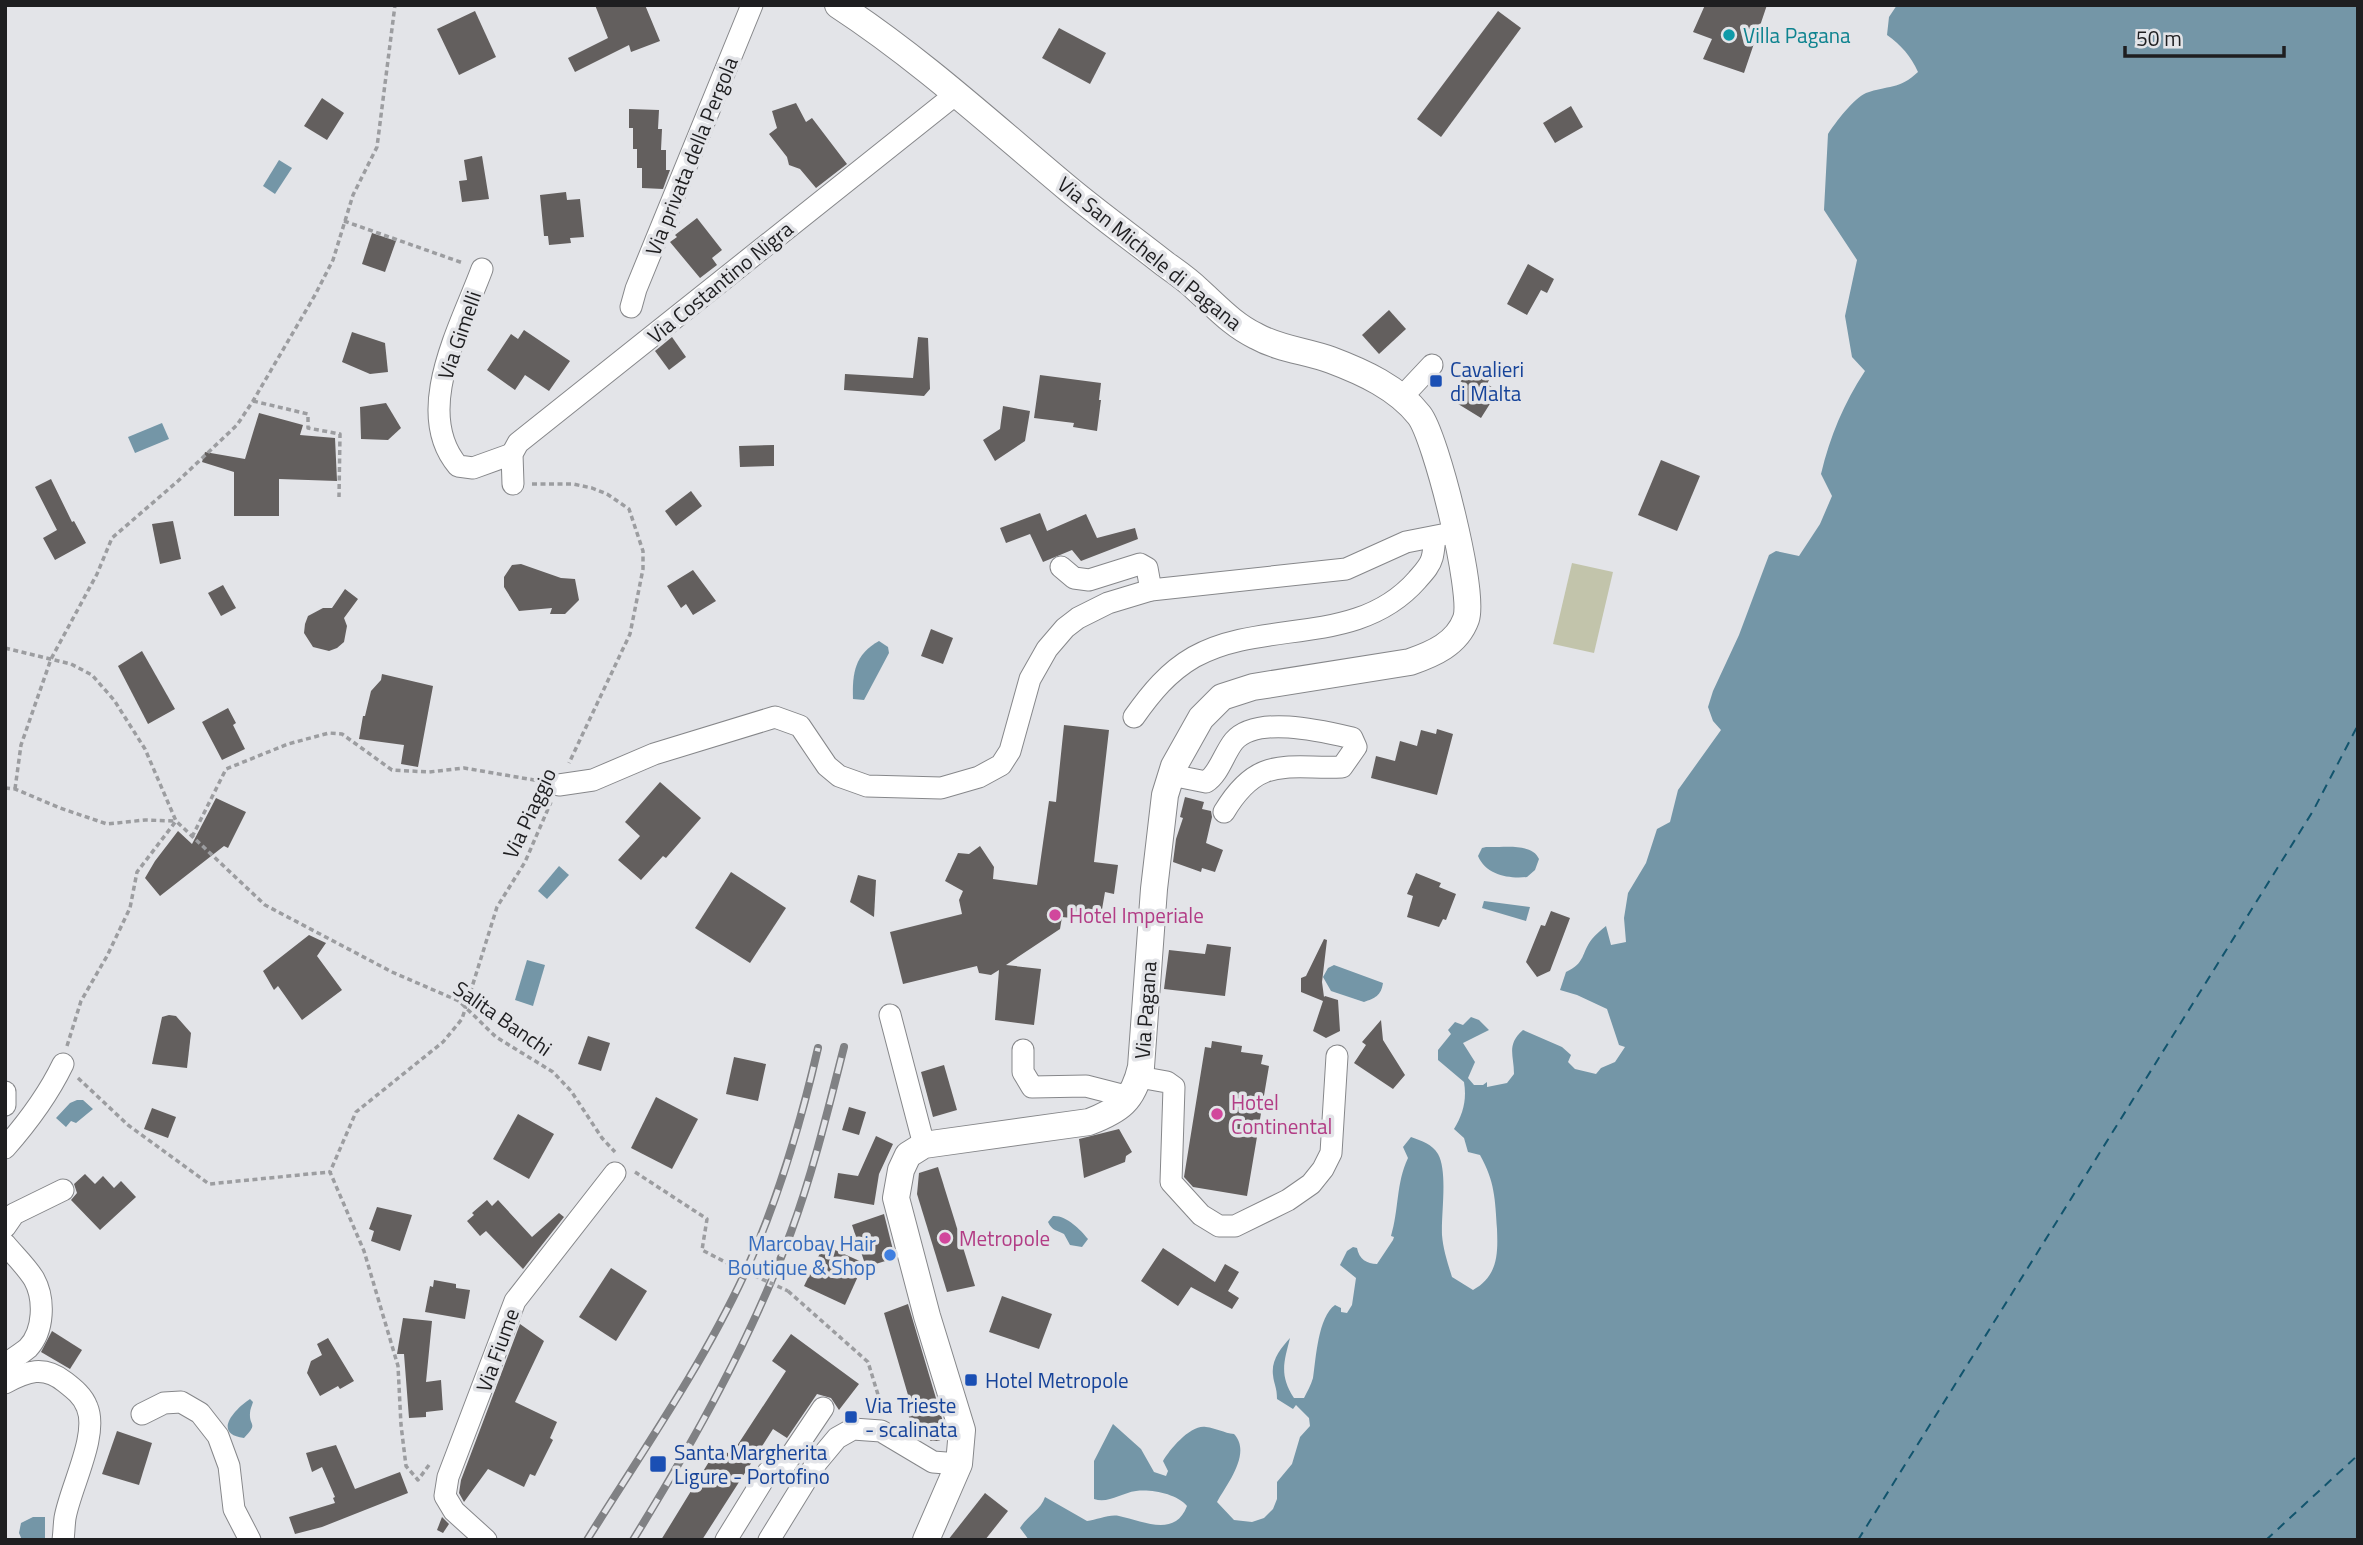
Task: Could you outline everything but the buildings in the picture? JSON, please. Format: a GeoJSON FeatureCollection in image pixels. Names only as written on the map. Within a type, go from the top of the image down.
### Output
{"type":"FeatureCollection","features":[{"type":"Feature","properties":{"kind":"main road","name":"Via San Michele di Pagana"},"geometry":{"type":"LineString","coordinates":[[838,5],[956,94],[1068,189],[1196,287],[1232,321],[1256,337],[1278,346],[1331,360],[1391,387],[1421,416],[1433,450],[1446,534],[1466,572]]}},
{"type":"Feature","properties":{"kind":"main road","name":"Via Pagana"},"geometry":{"type":"LineString","coordinates":[[1134,1087],[1165,795],[1186,742],[1201,718],[1222,697],[1253,687],[1410,662],[1430,655],[1452,642],[1466,619],[1466,572]]}},
{"type":"Feature","properties":{"kind":"main road"},"geometry":{"type":"LineString","coordinates":[[926,1540],[959,1464],[962,1430],[927,1317],[896,1198],[901,1170],[908,1155],[924,1145],[1088,1122],[1114,1112],[1134,1087]]}},
{"type":"Feature","properties":{"kind":"street","name":"Via privata della Pergola"},"geometry":{"type":"LineString","coordinates":[[631,307],[752,5]]}},
{"type":"Feature","properties":{"kind":"street","name":"Via Costantino Nigra"},"geometry":{"type":"LineString","coordinates":[[512,454],[518,443],[956,94]]}},
{"type":"Feature","properties":{"kind":"street","name":"Via Gimelli"},"geometry":{"type":"LineString","coordinates":[[482,269],[443,373],[438,410],[441,433],[447,453],[458,466],[473,468],[512,454]]}},
{"type":"Feature","properties":{"kind":"street"},"geometry":{"type":"LineString","coordinates":[[1401,398],[1432,365]]}},
{"type":"Feature","properties":{"kind":"street"},"geometry":{"type":"LineString","coordinates":[[512,454],[513,484]]}},
{"type":"Feature","properties":{"kind":"street"},"geometry":{"type":"LineString","coordinates":[[559,785],[593,780],[654,754],[775,717],[800,726],[827,766],[839,776],[858,784],[941,788],[979,777],[1001,765],[1010,751],[1030,678],[1047,649],[1065,628],[1078,618],[1108,603],[1151,590],[1346,569],[1406,542],[1446,534]]}},
{"type":"Feature","properties":{"kind":"street"},"geometry":{"type":"LineString","coordinates":[[1134,717],[1162,680],[1194,657],[1231,643],[1327,628],[1402,596],[1427,568],[1446,534]]}},
{"type":"Feature","properties":{"kind":"street"},"geometry":{"type":"LineString","coordinates":[[1061,566],[1073,578],[1089,580],[1140,564],[1147,568],[1151,590]]}},
{"type":"Feature","properties":{"kind":"street"},"geometry":{"type":"LineString","coordinates":[[1171,775],[1206,782],[1211,779],[1237,737],[1273,726],[1323,731],[1352,738],[1356,747],[1342,767],[1273,767],[1254,775],[1232,797],[1224,812]]}},
{"type":"Feature","properties":{"kind":"street"},"geometry":{"type":"LineString","coordinates":[[890,1015],[924,1145]]}},
{"type":"Feature","properties":{"kind":"street"},"geometry":{"type":"LineString","coordinates":[[1023,1050],[1023,1072],[1032,1087],[1134,1087],[1167,1082],[1174,1087],[1171,1182],[1201,1216],[1219,1226],[1235,1226],[1288,1200],[1311,1184],[1323,1169],[1331,1153],[1336,1056]]}},
{"type":"Feature","properties":{"kind":"street"},"geometry":{"type":"LineString","coordinates":[[5,1147],[53,1085],[63,1065]]}},
{"type":"Feature","properties":{"kind":"street"},"geometry":{"type":"LineString","coordinates":[[5,1092],[5,1105]]}},
{"type":"Feature","properties":{"kind":"street","name":"Via Fiume"},"geometry":{"type":"LineString","coordinates":[[486,1540],[454,1511],[445,1496],[448,1476],[515,1301],[621,1166]]}},
{"type":"Feature","properties":{"kind":"street"},"geometry":{"type":"LineString","coordinates":[[5,1227],[14,1214],[63,1190]]}},
{"type":"Feature","properties":{"kind":"street"},"geometry":{"type":"LineString","coordinates":[[5,1244],[33,1278],[39,1292],[41,1314],[38,1332],[27,1348],[5,1365]]}},
{"type":"Feature","properties":{"kind":"street"},"geometry":{"type":"LineString","coordinates":[[5,1383],[32,1370],[44,1372],[59,1377],[68,1384],[88,1407],[90,1423],[87,1441],[65,1518],[63,1540]]}},
{"type":"Feature","properties":{"kind":"street"},"geometry":{"type":"LineString","coordinates":[[142,1415],[164,1403],[181,1402],[200,1413],[218,1436],[229,1466],[234,1509],[250,1540]]}},
{"type":"Feature","properties":{"kind":"street"},"geometry":{"type":"LineString","coordinates":[[726,1540],[768,1472],[782,1469],[823,1409]]}},
{"type":"Feature","properties":{"kind":"street"},"geometry":{"type":"LineString","coordinates":[[769,1540],[817,1462],[837,1438],[853,1429],[881,1431],[933,1462],[959,1464]]}},
{"type":"Feature","properties":{"kind":"path"},"geometry":{"type":"LineString","coordinates":[[15,789],[22,745],[51,659],[97,574],[112,538],[237,425],[316,295],[333,260],[353,195],[377,147],[395,5]]}},
{"type":"Feature","properties":{"kind":"path"},"geometry":{"type":"LineString","coordinates":[[344,221],[482,269]]}},
{"type":"Feature","properties":{"kind":"path"},"geometry":{"type":"LineString","coordinates":[[253,401],[308,414],[308,428],[340,434],[339,496]]}},
{"type":"Feature","properties":{"kind":"path","name":"Via Piaggio"},"geometry":{"type":"LineString","coordinates":[[330,1172],[356,1112],[443,1041],[462,1019],[497,907],[525,862],[629,634],[643,569],[643,551],[629,509],[607,494],[592,488],[573,484],[513,484]]}},
{"type":"Feature","properties":{"kind":"path","name":"Salita Banchi"},"geometry":{"type":"LineString","coordinates":[[5,648],[71,664],[92,675],[114,700],[145,749],[176,821],[265,905],[392,972],[459,1001],[496,1037],[553,1072],[571,1091],[621,1166],[707,1219],[702,1250],[788,1291],[868,1362],[882,1401],[884,1418],[881,1431]]}},
{"type":"Feature","properties":{"kind":"path"},"geometry":{"type":"LineString","coordinates":[[192,837],[226,769],[288,744],[329,733],[342,734],[392,770],[429,772],[464,768],[559,785]]}},
{"type":"Feature","properties":{"kind":"path"},"geometry":{"type":"LineString","coordinates":[[5,788],[15,789],[107,824],[145,820],[176,821]]}},
{"type":"Feature","properties":{"kind":"path"},"geometry":{"type":"LineString","coordinates":[[176,821],[137,872],[130,908],[81,1001],[63,1065],[128,1125],[209,1184],[330,1172],[364,1251],[398,1366],[406,1466],[418,1480],[430,1463]]}},
{"type":"Feature","properties":{"kind":"green space"},"geometry":{"type":"Polygon","coordinates":[[[1572,563],[1613,572],[1594,653],[1553,644],[1572,563]]]}},
{"type":"Feature","properties":{"kind":"water"},"geometry":{"type":"Polygon","coordinates":[[[1897,5],[2358,5],[2358,1540],[1029,1540],[1020,1528],[1045,1497],[1087,1521],[1115,1516],[1167,1525],[1182,1516],[1187,1506],[1183,1502],[1171,1495],[1157,1492],[1136,1491],[1109,1499],[1094,1499],[1094,1461],[1113,1424],[1141,1449],[1154,1472],[1166,1476],[1168,1471],[1163,1461],[1176,1444],[1194,1429],[1206,1427],[1234,1434],[1239,1442],[1239,1459],[1232,1478],[1217,1502],[1234,1520],[1252,1522],[1264,1518],[1273,1509],[1277,1499],[1277,1482],[1292,1464],[1300,1437],[1310,1426],[1309,1418],[1296,1405],[1293,1409],[1277,1399],[1273,1375],[1275,1359],[1290,1338],[1285,1361],[1286,1382],[1294,1398],[1304,1398],[1313,1378],[1321,1328],[1329,1311],[1335,1305],[1341,1308],[1341,1312],[1347,1313],[1352,1305],[1356,1278],[1340,1265],[1347,1251],[1353,1247],[1357,1248],[1364,1260],[1377,1264],[1393,1240],[1394,1237],[1391,1236],[1399,1187],[1408,1158],[1403,1147],[1411,1137],[1433,1148],[1441,1162],[1442,1235],[1452,1277],[1473,1290],[1487,1278],[1495,1264],[1497,1229],[1491,1182],[1480,1155],[1468,1152],[1464,1138],[1454,1129],[1464,1107],[1464,1082],[1438,1060],[1438,1050],[1451,1034],[1448,1030],[1455,1022],[1463,1025],[1471,1017],[1479,1020],[1489,1030],[1463,1043],[1475,1062],[1468,1078],[1474,1085],[1487,1082],[1487,1087],[1507,1083],[1514,1074],[1512,1050],[1514,1041],[1523,1030],[1562,1047],[1571,1055],[1568,1062],[1575,1069],[1596,1074],[1601,1068],[1615,1062],[1625,1047],[1619,1045],[1607,1009],[1560,990],[1566,972],[1577,965],[1592,939],[1606,926],[1611,945],[1626,942],[1624,918],[1628,893],[1646,863],[1657,829],[1670,822],[1678,790],[1721,730],[1713,721],[1708,707],[1769,555],[1776,551],[1799,556],[1820,524],[1832,496],[1821,474],[1833,433],[1865,371],[1852,357],[1845,316],[1857,260],[1824,210],[1828,134],[1845,111],[1861,96],[1899,84],[1918,72],[1905,51],[1887,35],[1889,17],[1897,5]]]}},
{"type":"Feature","properties":{"kind":"water"},"geometry":{"type":"Polygon","coordinates":[[[279,160],[292,168],[275,194],[263,186],[279,160]]]}},
{"type":"Feature","properties":{"kind":"water"},"geometry":{"type":"Polygon","coordinates":[[[162,423],[169,439],[135,453],[128,437],[162,423]]]}},
{"type":"Feature","properties":{"kind":"water"},"geometry":{"type":"Polygon","coordinates":[[[879,641],[888,647],[889,653],[864,700],[853,699],[854,673],[860,658],[879,641]]]}},
{"type":"Feature","properties":{"kind":"water"},"geometry":{"type":"Polygon","coordinates":[[[1482,848],[1523,848],[1530,850],[1539,859],[1535,870],[1527,877],[1506,876],[1486,868],[1478,856],[1482,848]]]}},
{"type":"Feature","properties":{"kind":"water"},"geometry":{"type":"Polygon","coordinates":[[[559,866],[569,875],[547,899],[538,891],[559,866]]]}},
{"type":"Feature","properties":{"kind":"water"},"geometry":{"type":"Polygon","coordinates":[[[1484,901],[1530,907],[1526,921],[1482,908],[1484,901]]]}},
{"type":"Feature","properties":{"kind":"water"},"geometry":{"type":"Polygon","coordinates":[[[527,960],[545,965],[533,1006],[515,1000],[527,960]]]}},
{"type":"Feature","properties":{"kind":"water"},"geometry":{"type":"Polygon","coordinates":[[[1334,965],[1383,983],[1381,991],[1364,1002],[1331,991],[1323,977],[1328,968],[1334,965]]]}},
{"type":"Feature","properties":{"kind":"water"},"geometry":{"type":"Polygon","coordinates":[[[83,1100],[93,1109],[76,1123],[71,1121],[66,1127],[56,1118],[70,1103],[83,1100]]]}},
{"type":"Feature","properties":{"kind":"water"},"geometry":{"type":"Polygon","coordinates":[[[1053,1216],[1068,1220],[1081,1231],[1088,1239],[1082,1247],[1070,1245],[1064,1234],[1051,1227],[1048,1222],[1053,1216]]]}},
{"type":"Feature","properties":{"kind":"water"},"geometry":{"type":"Polygon","coordinates":[[[250,1399],[253,1402],[250,1412],[251,1429],[244,1438],[234,1436],[229,1431],[229,1420],[250,1399]]]}},
{"type":"Feature","properties":{"kind":"water"},"geometry":{"type":"Polygon","coordinates":[[[33,1517],[45,1517],[45,1540],[22,1540],[19,1533],[21,1523],[33,1517]]]}},
{"type":"Feature","properties":{"kind":"ferry route"},"geometry":{"type":"LineString","coordinates":[[1858,1540],[2313,811],[2358,725]]}},
{"type":"Feature","properties":{"kind":"ferry route"},"geometry":{"type":"LineString","coordinates":[[2266,1540],[2358,1455]]}},
{"type":"Feature","properties":{"kind":"railway"},"geometry":{"type":"LineString","coordinates":[[633,1540],[720,1390],[758,1312],[791,1232],[806,1187],[844,1047]]}},
{"type":"Feature","properties":{"kind":"railway"},"geometry":{"type":"LineString","coordinates":[[587,1540],[690,1376],[744,1275],[787,1163],[818,1048]]}},
{"type":"Feature","properties":{"kind":"place","name":"Villa Pagana"},"geometry":{"type":"Point","coordinates":[1729,35]}},
{"type":"Feature","properties":{"kind":"place","name":"Cavalieri di Malta"},"geometry":{"type":"Point","coordinates":[1436,381]}},
{"type":"Feature","properties":{"kind":"place","name":"Hotel Imperiale"},"geometry":{"type":"Point","coordinates":[1055,915]}},
{"type":"Feature","properties":{"kind":"place","name":"Hotel Continental"},"geometry":{"type":"Point","coordinates":[1217,1114]}},
{"type":"Feature","properties":{"kind":"place","name":"Metropole"},"geometry":{"type":"Point","coordinates":[945,1238]}},
{"type":"Feature","properties":{"kind":"place","name":"Marcobay Hair Boutique & Shop"},"geometry":{"type":"Point","coordinates":[890,1255]}},
{"type":"Feature","properties":{"kind":"place","name":"Hotel Metropole"},"geometry":{"type":"Point","coordinates":[971,1380]}},
{"type":"Feature","properties":{"kind":"place","name":"Via Trieste - scalinata"},"geometry":{"type":"Point","coordinates":[851,1417]}},
{"type":"Feature","properties":{"kind":"place","name":"Santa Margherita Ligure - Portofino"},"geometry":{"type":"Point","coordinates":[658,1464]}}]}
